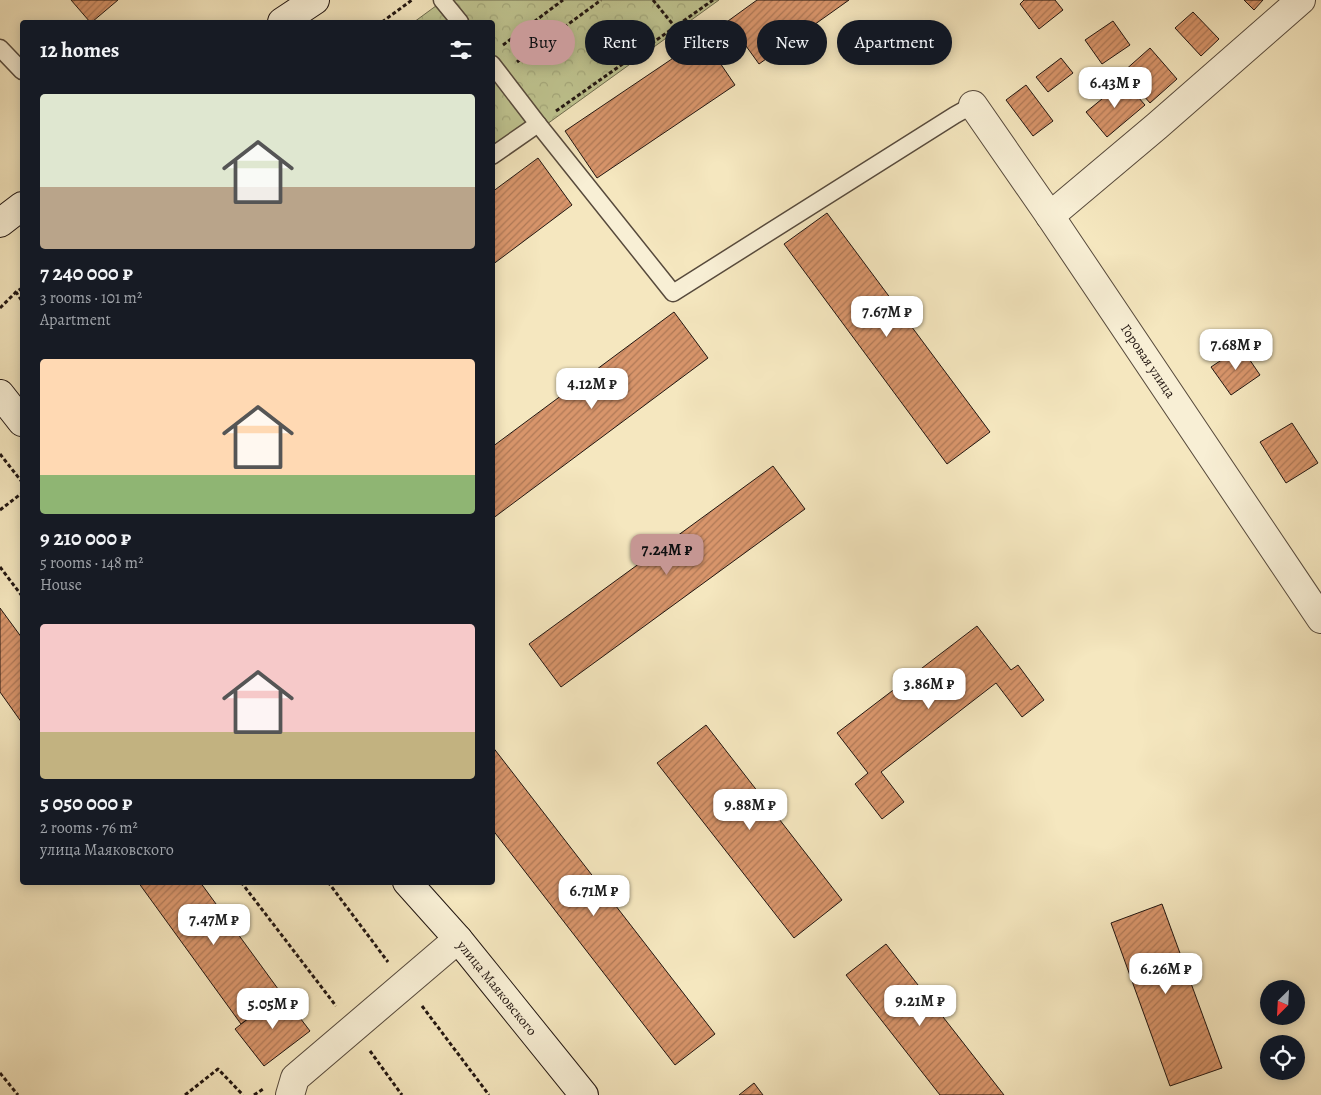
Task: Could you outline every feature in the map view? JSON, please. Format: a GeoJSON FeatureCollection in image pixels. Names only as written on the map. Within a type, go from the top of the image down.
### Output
{"type":"FeatureCollection","features":[{"type":"Feature","properties":{"kind":"street"},"geometry":{"type":"LineString","coordinates":[[285,20],[314,0]]}},
{"type":"Feature","properties":{"kind":"street"},"geometry":{"type":"LineString","coordinates":[[1050,216],[1157,126],[1301,0]]}},
{"type":"Feature","properties":{"kind":"street","name":"Горовая улица"},"geometry":{"type":"LineString","coordinates":[[973,105],[1050,216],[1321,619]]}},
{"type":"Feature","properties":{"kind":"street"},"geometry":{"type":"LineString","coordinates":[[0,223],[20,208]]}},
{"type":"Feature","properties":{"kind":"street"},"geometry":{"type":"LineString","coordinates":[[0,394],[20,419]]}},
{"type":"Feature","properties":{"kind":"street","name":"улица Маяковского"},"geometry":{"type":"LineString","coordinates":[[410,885],[458,939],[584,1095]]}},
{"type":"Feature","properties":{"kind":"street"},"geometry":{"type":"LineString","coordinates":[[290,1095],[296,1078],[458,939]]}},
{"type":"Feature","properties":{"kind":"lane"},"geometry":{"type":"LineString","coordinates":[[442,0],[458,20]]}},
{"type":"Feature","properties":{"kind":"lane"},"geometry":{"type":"LineString","coordinates":[[0,48],[20,68]]}},
{"type":"Feature","properties":{"kind":"lane"},"geometry":{"type":"LineString","coordinates":[[496,70],[674,293],[973,105]]}},
{"type":"Feature","properties":{"kind":"lane"},"geometry":{"type":"LineString","coordinates":[[495,154],[538,124]]}},
{"type":"Feature","properties":{"kind":"path"},"geometry":{"type":"LineString","coordinates":[[385,20],[412,0]]}},
{"type":"Feature","properties":{"kind":"path"},"geometry":{"type":"LineString","coordinates":[[500,46],[563,0]]}},
{"type":"Feature","properties":{"kind":"path"},"geometry":{"type":"LineString","coordinates":[[496,70],[601,0]]}},
{"type":"Feature","properties":{"kind":"path"},"geometry":{"type":"LineString","coordinates":[[653,0],[669,20]]}},
{"type":"Feature","properties":{"kind":"path"},"geometry":{"type":"LineString","coordinates":[[685,20],[713,0]]}},
{"type":"Feature","properties":{"kind":"path"},"geometry":{"type":"LineString","coordinates":[[538,124],[665,34]]}},
{"type":"Feature","properties":{"kind":"path"},"geometry":{"type":"LineString","coordinates":[[0,308],[20,289]]}},
{"type":"Feature","properties":{"kind":"path"},"geometry":{"type":"LineString","coordinates":[[16,292],[20,298]]}},
{"type":"Feature","properties":{"kind":"path"},"geometry":{"type":"LineString","coordinates":[[0,454],[20,479]]}},
{"type":"Feature","properties":{"kind":"path"},"geometry":{"type":"LineString","coordinates":[[0,510],[20,495]]}},
{"type":"Feature","properties":{"kind":"path"},"geometry":{"type":"LineString","coordinates":[[0,567],[20,593]]}},
{"type":"Feature","properties":{"kind":"path"},"geometry":{"type":"LineString","coordinates":[[243,885],[353,1029]]}},
{"type":"Feature","properties":{"kind":"path"},"geometry":{"type":"LineString","coordinates":[[185,1095],[218,1069],[244,1095]]}},
{"type":"Feature","properties":{"kind":"path"},"geometry":{"type":"LineString","coordinates":[[0,1073],[18,1095]]}},
{"type":"Feature","properties":{"kind":"green space"},"geometry":{"type":"Polygon","coordinates":[[[444,0],[719,0],[691,20],[665,20],[665,39],[655,46],[655,20],[585,20],[585,65],[629,65],[495,162],[495,20],[417,20],[444,0]]]}},
{"type":"Feature","properties":{"kind":"building"},"geometry":{"type":"Polygon","coordinates":[[[71,0],[118,0],[94,20],[88,20],[71,0]]]}},
{"type":"Feature","properties":{"kind":"building"},"geometry":{"type":"Polygon","coordinates":[[[757,0],[849,0],[821,20],[757,20],[757,61],[747,47],[747,20],[729,20],[757,0]]]}},
{"type":"Feature","properties":{"kind":"building"},"geometry":{"type":"Polygon","coordinates":[[[1024,0],[1055,0],[1063,10],[1039,29],[1020,4],[1024,0]]]}},
{"type":"Feature","properties":{"kind":"building"},"geometry":{"type":"Polygon","coordinates":[[[1244,0],[1263,0],[1254,10],[1244,0]]]}},
{"type":"Feature","properties":{"kind":"building"},"geometry":{"type":"Polygon","coordinates":[[[1193,12],[1219,39],[1201,56],[1175,28],[1193,12]]]}},
{"type":"Feature","properties":{"kind":"building"},"geometry":{"type":"Polygon","coordinates":[[[1113,21],[1130,45],[1102,64],[1085,40],[1113,21]]]}},
{"type":"Feature","properties":{"kind":"building"},"geometry":{"type":"Polygon","coordinates":[[[1150,48],[1177,79],[1150,103],[1123,72],[1150,48]]]}},
{"type":"Feature","properties":{"kind":"building"},"geometry":{"type":"Polygon","coordinates":[[[1061,58],[1073,73],[1048,92],[1036,77],[1061,58]]]}},
{"type":"Feature","properties":{"kind":"building"},"geometry":{"type":"Polygon","coordinates":[[[665,64],[721,65],[735,85],[597,178],[565,131],[665,64]]]}},
{"type":"Feature","properties":{"kind":"building"},"geometry":{"type":"Polygon","coordinates":[[[1124,81],[1145,105],[1107,137],[1086,112],[1124,81]]]}},
{"type":"Feature","properties":{"kind":"building"},"geometry":{"type":"Polygon","coordinates":[[[1026,85],[1053,121],[1033,136],[1006,100],[1026,85]]]}},
{"type":"Feature","properties":{"kind":"building"},"geometry":{"type":"Polygon","coordinates":[[[538,158],[572,205],[495,263],[495,190],[538,158]]]}},
{"type":"Feature","properties":{"kind":"building"},"geometry":{"type":"Polygon","coordinates":[[[827,213],[990,432],[947,464],[784,244],[827,213]]]}},
{"type":"Feature","properties":{"kind":"building"},"geometry":{"type":"Polygon","coordinates":[[[674,312],[708,358],[495,517],[495,445],[674,312]]]}},
{"type":"Feature","properties":{"kind":"building"},"geometry":{"type":"Polygon","coordinates":[[[1241,347],[1260,375],[1231,395],[1211,367],[1241,347]]]}},
{"type":"Feature","properties":{"kind":"building"},"geometry":{"type":"Polygon","coordinates":[[[1292,423],[1318,463],[1286,483],[1260,442],[1292,423]]]}},
{"type":"Feature","properties":{"kind":"building"},"geometry":{"type":"Polygon","coordinates":[[[773,466],[805,509],[561,687],[529,644],[773,466]]]}},
{"type":"Feature","properties":{"kind":"building"},"geometry":{"type":"Polygon","coordinates":[[[0,608],[20,635],[20,720],[0,692],[0,608]]]}},
{"type":"Feature","properties":{"kind":"building"},"geometry":{"type":"Polygon","coordinates":[[[977,626],[1011,670],[1018,665],[1044,700],[1022,717],[996,683],[881,772],[904,802],[882,819],[855,784],[868,773],[837,733],[977,626]]]}},
{"type":"Feature","properties":{"kind":"building"},"geometry":{"type":"Polygon","coordinates":[[[706,725],[842,900],[794,938],[657,763],[706,725]]]}},
{"type":"Feature","properties":{"kind":"building"},"geometry":{"type":"Polygon","coordinates":[[[495,750],[715,1034],[675,1065],[495,833],[495,750]]]}},
{"type":"Feature","properties":{"kind":"building"},"geometry":{"type":"Polygon","coordinates":[[[140,885],[202,885],[281,993],[241,1024],[140,885]]]}},
{"type":"Feature","properties":{"kind":"building"},"geometry":{"type":"Polygon","coordinates":[[[1162,904],[1222,1068],[1170,1086],[1111,923],[1162,904]]]}},
{"type":"Feature","properties":{"kind":"building"},"geometry":{"type":"Polygon","coordinates":[[[886,944],[1004,1095],[940,1095],[846,975],[886,944]]]}},
{"type":"Feature","properties":{"kind":"building"},"geometry":{"type":"Polygon","coordinates":[[[281,993],[310,1031],[264,1066],[235,1029],[281,993]]]}},
{"type":"Feature","properties":{"kind":"building"},"geometry":{"type":"Polygon","coordinates":[[[754,1083],[763,1095],[739,1095],[754,1083]]]}}]}
